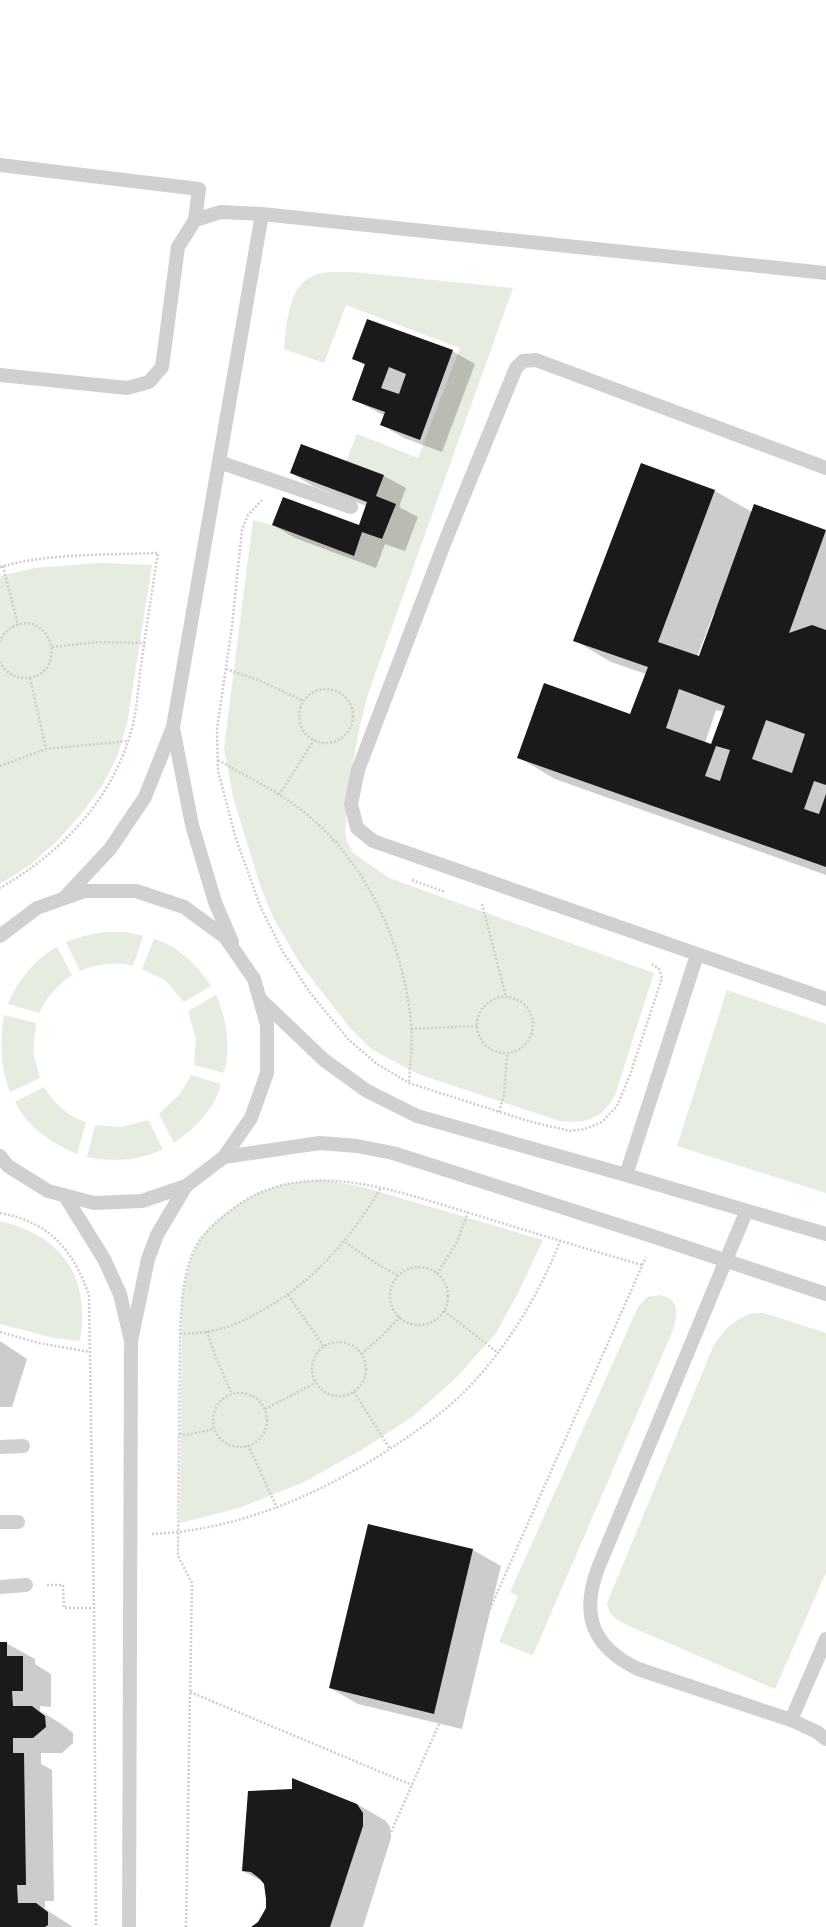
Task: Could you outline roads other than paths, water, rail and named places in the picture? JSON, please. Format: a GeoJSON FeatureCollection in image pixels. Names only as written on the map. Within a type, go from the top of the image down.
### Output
{"type":"FeatureCollection","features":[{"type":"Feature","properties":{"kind":"lane"},"geometry":{"type":"LineString","coordinates":[[0,165],[199,189],[195,220],[178,247],[162,367],[149,382],[127,388],[0,375]]}},
{"type":"Feature","properties":{"kind":"lane"},"geometry":{"type":"LineString","coordinates":[[195,220],[221,212],[262,214],[826,273]]}},
{"type":"Feature","properties":{"kind":"lane"},"geometry":{"type":"LineString","coordinates":[[64,898],[110,849],[145,797],[173,727],[262,214]]}},
{"type":"Feature","properties":{"kind":"lane"},"geometry":{"type":"LineString","coordinates":[[826,468],[536,360],[523,361],[516,368],[446,539],[358,770],[351,804],[357,828],[373,841],[826,999]]}},
{"type":"Feature","properties":{"kind":"lane"},"geometry":{"type":"LineString","coordinates":[[219,462],[351,507]]}},
{"type":"Feature","properties":{"kind":"lane"},"geometry":{"type":"LineString","coordinates":[[173,727],[192,825],[215,902],[237,955]]}},
{"type":"Feature","properties":{"kind":"lane"},"geometry":{"type":"LineString","coordinates":[[0,936],[37,908],[85,891],[136,891],[184,907],[225,937],[254,979],[267,1025],[267,1073],[251,1118],[224,1157],[186,1186],[142,1201],[94,1203],[48,1191],[8,1166],[0,1156]]}},
{"type":"Feature","properties":{"kind":"lane"},"geometry":{"type":"LineString","coordinates":[[626,1175],[697,955]]}},
{"type":"Feature","properties":{"kind":"lane"},"geometry":{"type":"LineString","coordinates":[[259,998],[324,1060],[367,1091],[417,1116],[626,1175],[746,1212],[826,1234]]}},
{"type":"Feature","properties":{"kind":"lane"},"geometry":{"type":"LineString","coordinates":[[224,1157],[312,1143],[357,1146],[393,1153],[655,1236],[826,1294]]}},
{"type":"Feature","properties":{"kind":"lane"},"geometry":{"type":"LineString","coordinates":[[129,1927],[131,1341],[148,1259],[157,1235],[169,1212],[186,1186]]}},
{"type":"Feature","properties":{"kind":"lane"},"geometry":{"type":"LineString","coordinates":[[65,1196],[104,1259],[120,1294],[131,1341]]}},
{"type":"Feature","properties":{"kind":"lane"},"geometry":{"type":"LineString","coordinates":[[746,1212],[590,1587],[589,1608],[594,1628],[605,1646],[620,1660],[638,1669],[791,1720],[817,1732],[826,1739]]}},
{"type":"Feature","properties":{"kind":"lane"},"geometry":{"type":"LineString","coordinates":[[0,1447],[23,1446]]}},
{"type":"Feature","properties":{"kind":"lane"},"geometry":{"type":"LineString","coordinates":[[0,1522],[18,1522]]}},
{"type":"Feature","properties":{"kind":"lane"},"geometry":{"type":"LineString","coordinates":[[0,1587],[26,1585]]}},
{"type":"Feature","properties":{"kind":"lane"},"geometry":{"type":"LineString","coordinates":[[791,1720],[826,1639]]}}]}
